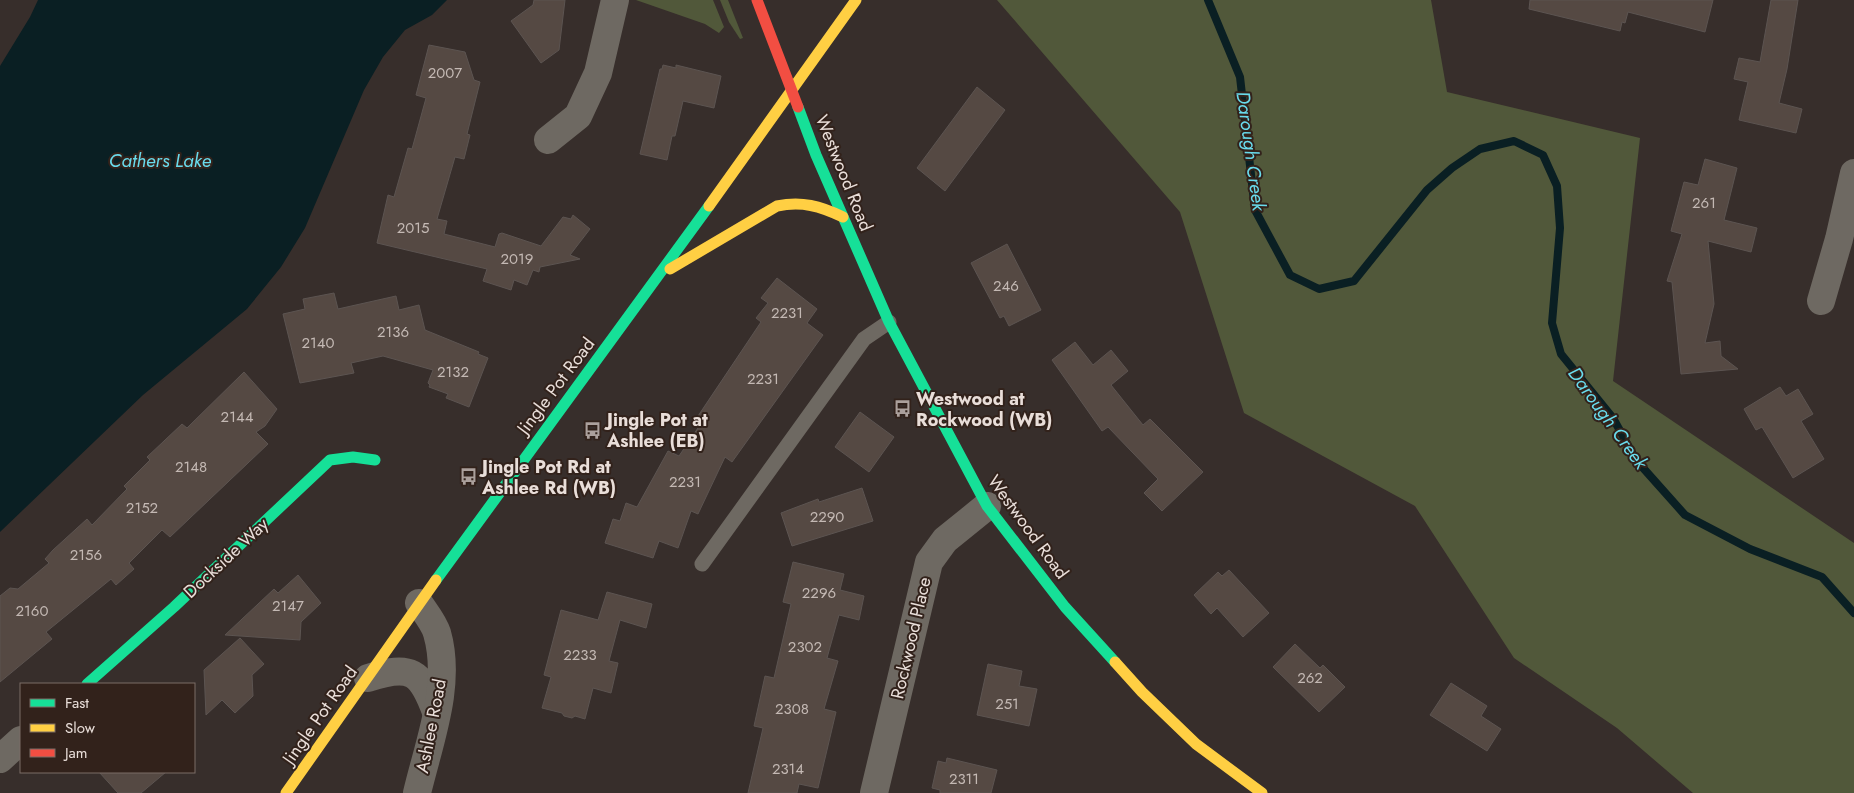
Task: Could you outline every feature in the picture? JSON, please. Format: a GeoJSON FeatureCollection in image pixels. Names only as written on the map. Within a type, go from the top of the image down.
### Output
{"type":"FeatureCollection","features":[{"type":"Feature","properties":{"kind":"street"},"geometry":{"type":"LineString","coordinates":[[548,140],[578,116],[582,108],[598,73],[615,0]]}},
{"type":"Feature","properties":{"kind":"street","name":"Westwood Road"},"geometry":{"type":"LineString","coordinates":[[757,0],[843,217],[889,322],[987,506],[1065,607],[1142,692],[1196,744],[1262,793]]}},
{"type":"Feature","properties":{"kind":"street","name":"Jingle Pot Road"},"geometry":{"type":"LineString","coordinates":[[286,793],[419,603],[659,276],[856,0]]}},
{"type":"Feature","properties":{"kind":"street"},"geometry":{"type":"LineString","coordinates":[[1821,301],[1839,239],[1854,173]]}},
{"type":"Feature","properties":{"kind":"street"},"geometry":{"type":"LineString","coordinates":[[659,276],[777,206],[795,201],[810,203],[843,217]]}},
{"type":"Feature","properties":{"kind":"street","name":"Dockside Way"},"geometry":{"type":"LineString","coordinates":[[88,683],[174,608],[330,460],[353,457],[375,460]]}},
{"type":"Feature","properties":{"kind":"street","name":"Rockwood Place"},"geometry":{"type":"LineString","coordinates":[[874,793],[929,562],[945,540],[987,506]]}},
{"type":"Feature","properties":{"kind":"street","name":"Ashlee Road"},"geometry":{"type":"LineString","coordinates":[[417,793],[442,685],[441,655],[436,631],[419,603]]}},
{"type":"Feature","properties":{"kind":"street"},"geometry":{"type":"LineString","coordinates":[[368,678],[387,672],[408,672],[426,686],[436,712]]}},
{"type":"Feature","properties":{"kind":"street"},"geometry":{"type":"LineString","coordinates":[[0,759],[20,741]]}},
{"type":"Feature","properties":{"kind":"lane"},"geometry":{"type":"LineString","coordinates":[[702,564],[864,339],[889,322]]}},
{"type":"Feature","properties":{"kind":"green space"},"geometry":{"type":"Polygon","coordinates":[[[636,0],[713,0],[724,27],[719,33],[705,24],[636,0]]]}},
{"type":"Feature","properties":{"kind":"green space"},"geometry":{"type":"Polygon","coordinates":[[[720,0],[728,0],[743,38],[740,39],[729,22],[720,0]]]}},
{"type":"Feature","properties":{"kind":"green space"},"geometry":{"type":"Polygon","coordinates":[[[997,0],[1431,0],[1447,92],[1640,138],[1613,381],[1854,543],[1854,793],[1693,793],[1617,728],[1514,658],[1415,506],[1244,413],[1180,212],[997,0]]]}},
{"type":"Feature","properties":{"kind":"water","name":"Cathers Lake"},"geometry":{"type":"Polygon","coordinates":[[[38,0],[447,0],[432,15],[405,30],[383,57],[364,90],[305,228],[281,267],[247,309],[143,395],[0,532],[0,66],[30,17],[38,0]]]}},
{"type":"Feature","properties":{"kind":"building"},"geometry":{"type":"Polygon","coordinates":[[[534,0],[565,0],[559,50],[541,63],[511,21],[533,5],[534,0]]]}},
{"type":"Feature","properties":{"kind":"building"},"geometry":{"type":"Polygon","coordinates":[[[1530,0],[1713,0],[1705,32],[1628,12],[1625,23],[1622,22],[1620,31],[1529,9],[1530,0]]]}},
{"type":"Feature","properties":{"kind":"building"},"geometry":{"type":"Polygon","coordinates":[[[1771,0],[1798,0],[1787,69],[1779,103],[1802,109],[1796,133],[1739,120],[1748,82],[1734,79],[1739,58],[1760,62],[1771,0]]]}},
{"type":"Feature","properties":{"kind":"building"},"geometry":{"type":"Polygon","coordinates":[[[429,45],[465,52],[474,80],[480,82],[467,134],[470,135],[464,159],[455,157],[437,219],[447,221],[444,234],[495,247],[499,234],[502,233],[541,246],[563,217],[571,219],[573,215],[590,229],[570,255],[580,259],[540,267],[539,272],[533,270],[527,285],[514,280],[511,290],[483,281],[487,269],[377,243],[388,195],[394,197],[408,148],[412,149],[426,98],[416,95],[429,45]]]}},
{"type":"Feature","properties":{"kind":"building"},"geometry":{"type":"Polygon","coordinates":[[[663,65],[676,68],[676,65],[721,76],[714,108],[683,101],[667,160],[640,154],[660,69],[662,69],[663,65]]]}},
{"type":"Feature","properties":{"kind":"building"},"geometry":{"type":"Polygon","coordinates":[[[977,87],[1005,110],[945,191],[917,168],[977,87]]]}},
{"type":"Feature","properties":{"kind":"building"},"geometry":{"type":"Polygon","coordinates":[[[1705,159],[1737,168],[1724,220],[1757,228],[1751,252],[1708,241],[1714,304],[1705,343],[1720,341],[1721,356],[1738,369],[1681,374],[1672,282],[1667,281],[1682,234],[1671,231],[1684,182],[1698,185],[1705,159]]]}},
{"type":"Feature","properties":{"kind":"building"},"geometry":{"type":"Polygon","coordinates":[[[1007,244],[1041,310],[1009,326],[1004,316],[1000,318],[971,263],[1007,244]]]}},
{"type":"Feature","properties":{"kind":"building"},"geometry":{"type":"Polygon","coordinates":[[[777,278],[817,309],[807,323],[823,335],[732,462],[725,457],[698,514],[691,511],[678,548],[659,541],[653,558],[605,543],[613,519],[620,521],[626,503],[637,507],[668,451],[679,456],[700,425],[694,422],[761,322],[756,318],[768,303],[761,298],[777,278]]]}},
{"type":"Feature","properties":{"kind":"building"},"geometry":{"type":"Polygon","coordinates":[[[334,293],[338,309],[396,296],[399,310],[419,305],[425,330],[479,352],[478,354],[488,358],[469,407],[446,398],[448,394],[429,387],[428,383],[433,370],[383,356],[351,363],[354,373],[300,383],[283,314],[305,309],[303,299],[334,293]]]}},
{"type":"Feature","properties":{"kind":"building"},"geometry":{"type":"Polygon","coordinates":[[[1075,342],[1093,365],[1111,350],[1128,371],[1111,385],[1143,425],[1150,419],[1203,472],[1162,511],[1144,493],[1158,479],[1108,427],[1102,431],[1052,360],[1075,342]]]}},
{"type":"Feature","properties":{"kind":"building"},"geometry":{"type":"Polygon","coordinates":[[[244,372],[277,409],[265,426],[256,432],[268,444],[170,537],[162,530],[129,563],[134,569],[116,585],[111,579],[46,632],[52,639],[0,682],[0,596],[10,588],[18,589],[49,563],[45,559],[87,519],[92,525],[127,489],[124,486],[150,460],[147,457],[182,424],[187,428],[244,372]]]}},
{"type":"Feature","properties":{"kind":"building"},"geometry":{"type":"Polygon","coordinates":[[[1780,387],[1786,396],[1798,389],[1813,414],[1801,421],[1824,459],[1793,478],[1762,427],[1756,430],[1744,409],[1780,387]]]}},
{"type":"Feature","properties":{"kind":"building"},"geometry":{"type":"Polygon","coordinates":[[[860,412],[894,437],[869,472],[835,447],[860,412]]]}},
{"type":"Feature","properties":{"kind":"building"},"geometry":{"type":"Polygon","coordinates":[[[862,488],[873,521],[792,546],[781,513],[818,499],[819,502],[862,488]]]}},
{"type":"Feature","properties":{"kind":"building"},"geometry":{"type":"Polygon","coordinates":[[[793,562],[844,574],[840,590],[864,596],[859,620],[839,615],[827,658],[838,661],[824,709],[836,712],[818,788],[799,784],[797,793],[748,793],[763,728],[754,726],[765,676],[774,678],[791,604],[783,602],[793,562]]]}},
{"type":"Feature","properties":{"kind":"building"},"geometry":{"type":"Polygon","coordinates":[[[1229,570],[1269,613],[1243,637],[1217,608],[1211,614],[1194,595],[1218,572],[1222,576],[1229,570]]]}},
{"type":"Feature","properties":{"kind":"building"},"geometry":{"type":"Polygon","coordinates":[[[298,575],[321,603],[301,622],[300,640],[225,635],[274,589],[278,593],[298,575]]]}},
{"type":"Feature","properties":{"kind":"building"},"geometry":{"type":"Polygon","coordinates":[[[607,592],[652,604],[646,628],[620,620],[609,661],[618,663],[611,693],[593,688],[585,719],[575,716],[572,718],[564,716],[562,713],[542,708],[551,677],[544,675],[561,610],[598,620],[607,592]]]}},
{"type":"Feature","properties":{"kind":"building"},"geometry":{"type":"Polygon","coordinates":[[[240,638],[264,664],[252,675],[253,696],[235,713],[222,700],[206,715],[204,670],[240,638]]]}},
{"type":"Feature","properties":{"kind":"building"},"geometry":{"type":"Polygon","coordinates":[[[1295,644],[1320,668],[1323,665],[1345,687],[1319,712],[1273,667],[1295,644]]]}},
{"type":"Feature","properties":{"kind":"building"},"geometry":{"type":"Polygon","coordinates":[[[988,664],[1022,671],[1019,686],[1037,689],[1029,726],[977,715],[988,664]]]}},
{"type":"Feature","properties":{"kind":"building"},"geometry":{"type":"Polygon","coordinates":[[[1451,683],[1487,706],[1481,716],[1501,729],[1487,751],[1430,715],[1451,683]]]}},
{"type":"Feature","properties":{"kind":"building"},"geometry":{"type":"Polygon","coordinates":[[[947,758],[997,770],[991,793],[940,793],[940,790],[932,788],[938,761],[946,763],[947,758]]]}},
{"type":"Feature","properties":{"kind":"building"},"geometry":{"type":"Polygon","coordinates":[[[100,773],[165,773],[141,793],[118,793],[100,773]]]}},
{"type":"Feature","properties":{"kind":"waterway","name":"Darough Creek"},"geometry":{"type":"LineString","coordinates":[[1208,0],[1240,77],[1255,210],[1290,275],[1319,289],[1354,281],[1427,190],[1452,168],[1480,149],[1514,141],[1543,155],[1557,186],[1560,228],[1552,323],[1561,354],[1613,418],[1636,460],[1685,515],[1750,549],[1822,577],[1854,613]]}},
{"type":"Feature","properties":{"kind":"traffic: fast"},"geometry":{"type":"LineString","coordinates":[[798,107],[816,155],[889,322],[987,506],[1065,607],[1115,662]]}},
{"type":"Feature","properties":{"kind":"traffic: fast"},"geometry":{"type":"LineString","coordinates":[[436,580],[709,206]]}},
{"type":"Feature","properties":{"kind":"traffic: fast"},"geometry":{"type":"LineString","coordinates":[[88,683],[174,607],[330,460],[353,457],[375,460]]}},
{"type":"Feature","properties":{"kind":"traffic: slow"},"geometry":{"type":"LineString","coordinates":[[709,206],[856,0]]}},
{"type":"Feature","properties":{"kind":"traffic: slow"},"geometry":{"type":"LineString","coordinates":[[670,269],[777,206],[803,204],[843,217]]}},
{"type":"Feature","properties":{"kind":"traffic: slow"},"geometry":{"type":"LineString","coordinates":[[286,793],[436,580]]}},
{"type":"Feature","properties":{"kind":"traffic: slow"},"geometry":{"type":"LineString","coordinates":[[1115,662],[1142,692],[1196,744],[1262,793]]}},
{"type":"Feature","properties":{"kind":"traffic: jam"},"geometry":{"type":"LineString","coordinates":[[757,0],[798,107]]}},
{"type":"Feature","properties":{"kind":"place","name":"Westwood at Rockwood (WB)"},"geometry":{"type":"Point","coordinates":[902,409]}},
{"type":"Feature","properties":{"kind":"place","name":"Jingle Pot at Ashlee (EB)"},"geometry":{"type":"Point","coordinates":[593,430]}},
{"type":"Feature","properties":{"kind":"place","name":"Jingle Pot Rd at Ashlee Rd (WB)"},"geometry":{"type":"Point","coordinates":[468,477]}}]}
